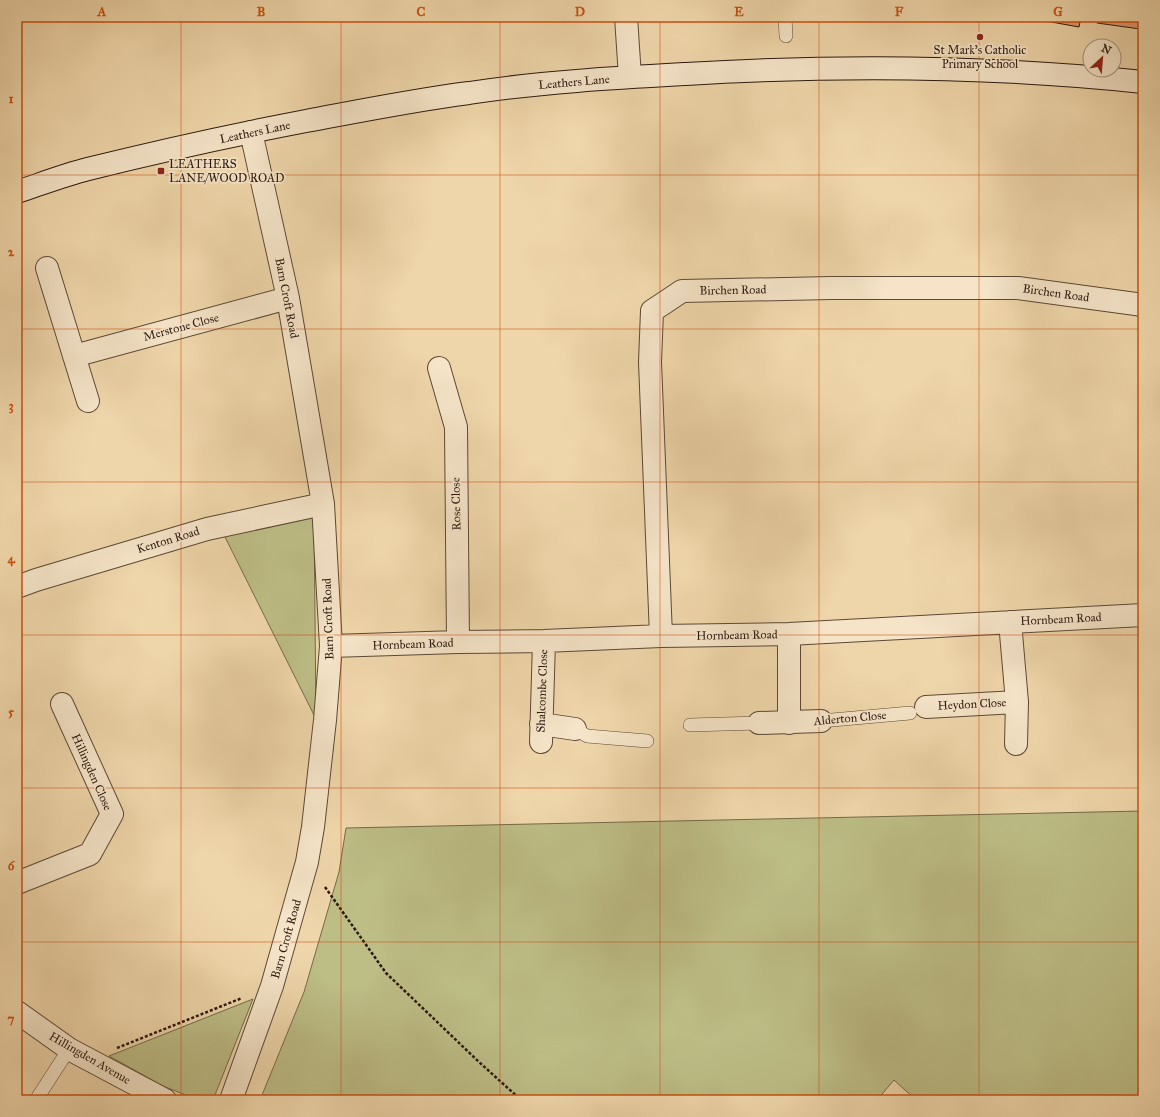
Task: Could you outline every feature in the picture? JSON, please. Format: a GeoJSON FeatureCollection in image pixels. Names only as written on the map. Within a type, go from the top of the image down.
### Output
{"type":"FeatureCollection","features":[{"type":"Feature","properties":{"kind":"street"},"geometry":{"type":"LineString","coordinates":[[626,17],[630,77]]}},
{"type":"Feature","properties":{"kind":"street","name":"Leathers Lane"},"geometry":{"type":"LineString","coordinates":[[17,192],[86,170],[251,132],[389,105],[472,92],[630,77],[756,70],[878,68],[1008,72],[1143,82]]}},
{"type":"Feature","properties":{"kind":"street","name":"Barn Croft Road"},"geometry":{"type":"LineString","coordinates":[[231,1100],[272,986],[307,862],[313,827],[324,728],[331,646],[323,504],[288,298],[251,132]]}},
{"type":"Feature","properties":{"kind":"street"},"geometry":{"type":"LineString","coordinates":[[47,268],[88,401]]}},
{"type":"Feature","properties":{"kind":"street","name":"Birchen Road"},"geometry":{"type":"LineString","coordinates":[[661,636],[650,362],[652,311],[682,291],[831,288],[1018,288],[1143,305]]}},
{"type":"Feature","properties":{"kind":"street","name":"Merstone Close"},"geometry":{"type":"LineString","coordinates":[[74,356],[288,298]]}},
{"type":"Feature","properties":{"kind":"street","name":"Rose Close"},"geometry":{"type":"LineString","coordinates":[[439,368],[456,427],[458,642]]}},
{"type":"Feature","properties":{"kind":"street","name":"Kenton Road"},"geometry":{"type":"LineString","coordinates":[[17,588],[36,580],[207,529],[323,504]]}},
{"type":"Feature","properties":{"kind":"street","name":"Hornbeam Road"},"geometry":{"type":"LineString","coordinates":[[331,646],[544,641],[661,636],[789,634],[1143,615]]}},
{"type":"Feature","properties":{"kind":"street","name":"Heydon Close"},"geometry":{"type":"LineString","coordinates":[[1010,622],[1017,702],[1016,744]]}},
{"type":"Feature","properties":{"kind":"street"},"geometry":{"type":"LineString","coordinates":[[789,634],[789,723]]}},
{"type":"Feature","properties":{"kind":"street","name":"Shalcombe Close"},"geometry":{"type":"LineString","coordinates":[[544,641],[541,733],[575,729]]}},
{"type":"Feature","properties":{"kind":"street","name":"Heydon Close"},"geometry":{"type":"LineString","coordinates":[[918,710],[1017,702]]}},
{"type":"Feature","properties":{"kind":"street","name":"Hillingden Close"},"geometry":{"type":"LineString","coordinates":[[17,883],[90,854],[112,814],[62,704]]}},
{"type":"Feature","properties":{"kind":"street","name":"Alderton Close"},"geometry":{"type":"LineString","coordinates":[[759,723],[821,721]]}},
{"type":"Feature","properties":{"kind":"street","name":"Hillingden Avenue"},"geometry":{"type":"LineString","coordinates":[[17,1012],[69,1049],[165,1100]]}},
{"type":"Feature","properties":{"kind":"lane"},"geometry":{"type":"LineString","coordinates":[[785,17],[786,36]]}},
{"type":"Feature","properties":{"kind":"lane","name":"Alderton Close"},"geometry":{"type":"LineString","coordinates":[[821,721],[918,710]]}},
{"type":"Feature","properties":{"kind":"lane","name":"Alderton Close"},"geometry":{"type":"LineString","coordinates":[[690,725],[759,723]]}},
{"type":"Feature","properties":{"kind":"lane"},"geometry":{"type":"LineString","coordinates":[[575,729],[587,736],[647,741]]}},
{"type":"Feature","properties":{"kind":"lane"},"geometry":{"type":"LineString","coordinates":[[36,1100],[69,1049]]}},
{"type":"Feature","properties":{"kind":"path"},"geometry":{"type":"LineString","coordinates":[[307,862],[386,973],[521,1100]]}},
{"type":"Feature","properties":{"kind":"path"},"geometry":{"type":"LineString","coordinates":[[89,1060],[272,986]]}},
{"type":"Feature","properties":{"kind":"green space"},"geometry":{"type":"Polygon","coordinates":[[[314,516],[316,719],[224,535],[314,516]]]}},
{"type":"Feature","properties":{"kind":"green space"},"geometry":{"type":"Polygon","coordinates":[[[1143,811],[1143,1100],[916,1100],[894,1080],[877,1100],[260,1100],[304,992],[339,872],[346,828],[1143,811]]]}},
{"type":"Feature","properties":{"kind":"green space"},"geometry":{"type":"Polygon","coordinates":[[[253,999],[213,1100],[198,1100],[163,1086],[109,1056],[253,999]]]}},
{"type":"Feature","properties":{"kind":"building"},"geometry":{"type":"Polygon","coordinates":[[[1046,17],[1081,17],[1079,27],[1046,21],[1046,17]]]}},
{"type":"Feature","properties":{"kind":"building"},"geometry":{"type":"Polygon","coordinates":[[[1098,17],[1142,17],[1140,29],[1097,23],[1098,17]]]}},
{"type":"Feature","properties":{"kind":"place","name":"St Mark's Catholic Primary School"},"geometry":{"type":"Point","coordinates":[980,37]}},
{"type":"Feature","properties":{"kind":"place","name":"LEATHERS LANE/WOOD ROAD"},"geometry":{"type":"Point","coordinates":[161,171]}}]}
